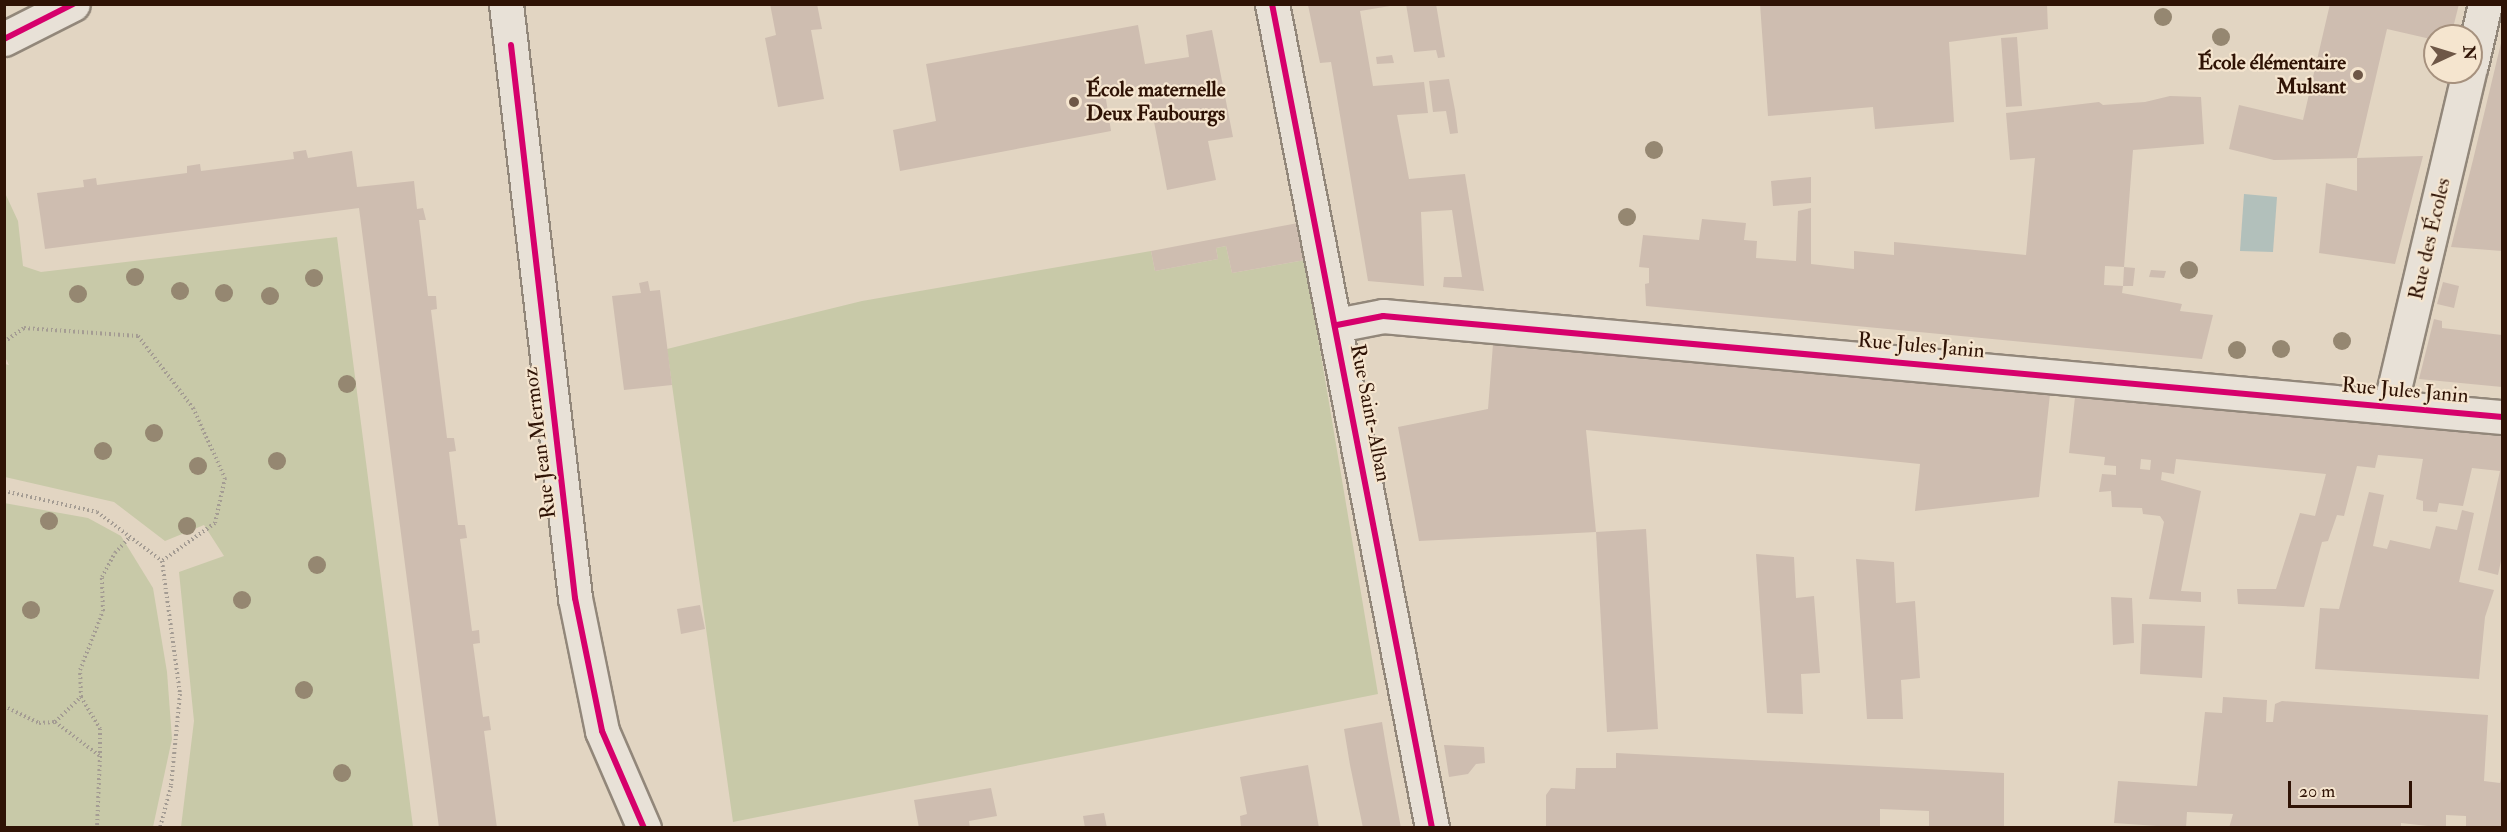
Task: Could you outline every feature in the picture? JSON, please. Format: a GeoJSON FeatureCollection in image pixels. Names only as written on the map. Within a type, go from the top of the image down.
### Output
{"type":"FeatureCollection","features":[{"type":"Feature","properties":{"kind":"street"},"geometry":{"type":"LineString","coordinates":[[4,39],[73,4]]}},
{"type":"Feature","properties":{"kind":"street","name":"Rue Jean Mermoz"},"geometry":{"type":"LineString","coordinates":[[506,4],[575,598],[602,731],[644,828]]}},
{"type":"Feature","properties":{"kind":"street","name":"Rue Saint-Alban"},"geometry":{"type":"LineString","coordinates":[[1272,4],[1337,325],[1432,828]]}},
{"type":"Feature","properties":{"kind":"street"},"geometry":{"type":"LineString","coordinates":[[2480,24],[2485,4]]}},
{"type":"Feature","properties":{"kind":"street","name":"Rue des Écoles"},"geometry":{"type":"LineString","coordinates":[[2390,406],[2466,84]]}},
{"type":"Feature","properties":{"kind":"street","name":"Rue Jules Janin"},"geometry":{"type":"LineString","coordinates":[[1337,325],[1383,316],[2502,417]]}},
{"type":"Feature","properties":{"kind":"path"},"geometry":{"type":"LineString","coordinates":[[4,342],[24,328],[138,336],[192,408],[225,478],[214,523],[162,561]]}},
{"type":"Feature","properties":{"kind":"path"},"geometry":{"type":"LineString","coordinates":[[4,491],[97,512],[162,561],[180,694],[171,786],[160,828]]}},
{"type":"Feature","properties":{"kind":"path"},"geometry":{"type":"LineString","coordinates":[[97,828],[100,729],[81,697],[80,670],[103,610],[102,577],[115,553],[130,537]]}},
{"type":"Feature","properties":{"kind":"path"},"geometry":{"type":"LineString","coordinates":[[4,706],[39,723],[55,722],[81,697]]}},
{"type":"Feature","properties":{"kind":"path"},"geometry":{"type":"LineString","coordinates":[[55,722],[100,756]]}},
{"type":"Feature","properties":{"kind":"green space"},"geometry":{"type":"Polygon","coordinates":[[[5,193],[18,221],[23,266],[41,272],[337,237],[413,827],[181,827],[194,721],[179,572],[224,556],[204,525],[165,541],[114,502],[5,477],[5,364],[9,365],[4,355],[5,193]]]}},
{"type":"Feature","properties":{"kind":"green space"},"geometry":{"type":"Polygon","coordinates":[[[1226,246],[1232,273],[1305,260],[1378,694],[733,822],[667,349],[862,301],[1151,251],[1155,271],[1218,259],[1216,248],[1226,246]]]}},
{"type":"Feature","properties":{"kind":"green space"},"geometry":{"type":"Polygon","coordinates":[[[4,503],[88,518],[121,536],[153,588],[167,672],[172,739],[153,827],[5,827],[4,503]]]}},
{"type":"Feature","properties":{"kind":"shaded area"},"geometry":{"type":"Polygon","coordinates":[[[2244,194],[2277,197],[2273,252],[2240,251],[2244,194]]]}},
{"type":"Feature","properties":{"kind":"building"},"geometry":{"type":"Polygon","coordinates":[[[770,4],[817,4],[822,29],[811,30],[824,99],[778,107],[765,38],[776,35],[770,4]]]}},
{"type":"Feature","properties":{"kind":"building"},"geometry":{"type":"Polygon","coordinates":[[[1406,4],[1436,4],[1445,57],[1438,58],[1436,50],[1414,52],[1406,4]]]}},
{"type":"Feature","properties":{"kind":"building"},"geometry":{"type":"Polygon","coordinates":[[[1760,4],[2047,4],[2048,29],[1949,42],[1954,122],[1875,129],[1873,107],[1768,116],[1760,4]]]}},
{"type":"Feature","properties":{"kind":"building"},"geometry":{"type":"Polygon","coordinates":[[[2330,4],[2459,4],[2454,24],[2423,24],[2423,37],[2387,29],[2357,158],[2274,160],[2229,149],[2239,105],[2303,120],[2330,4]]]}},
{"type":"Feature","properties":{"kind":"building"},"geometry":{"type":"Polygon","coordinates":[[[1308,5],[1396,5],[1360,11],[1373,86],[1424,82],[1428,113],[1397,115],[1409,179],[1465,174],[1484,291],[1443,287],[1444,277],[1462,277],[1452,210],[1421,212],[1424,286],[1368,281],[1331,62],[1320,63],[1308,5]]]}},
{"type":"Feature","properties":{"kind":"building"},"geometry":{"type":"Polygon","coordinates":[[[1138,25],[1145,64],[1189,57],[1186,35],[1212,30],[1233,137],[1208,141],[1216,180],[1167,190],[1147,85],[1105,93],[1111,131],[900,171],[893,130],[936,121],[926,64],[1138,25]]]}},
{"type":"Feature","properties":{"kind":"building"},"geometry":{"type":"Polygon","coordinates":[[[2017,37],[2022,106],[2006,107],[2001,38],[2017,37]]]}},
{"type":"Feature","properties":{"kind":"building"},"geometry":{"type":"Polygon","coordinates":[[[2502,39],[2502,251],[2451,247],[2473,160],[2502,39]]]}},
{"type":"Feature","properties":{"kind":"building"},"geometry":{"type":"Polygon","coordinates":[[[1392,55],[1394,63],[1377,64],[1376,57],[1392,55]]]}},
{"type":"Feature","properties":{"kind":"building"},"geometry":{"type":"Polygon","coordinates":[[[1449,79],[1458,133],[1450,134],[1446,111],[1433,112],[1429,81],[1449,79]]]}},
{"type":"Feature","properties":{"kind":"building"},"geometry":{"type":"Polygon","coordinates":[[[2170,96],[2201,97],[2204,144],[2133,150],[2124,267],[2105,266],[2104,285],[2123,286],[2122,293],[2182,304],[2180,311],[2213,315],[2202,359],[1646,306],[1645,284],[1649,283],[1649,268],[1639,267],[1643,235],[1699,240],[1702,219],[1746,223],[1744,240],[1757,241],[1756,258],[1796,261],[1798,211],[1811,208],[1811,264],[1854,269],[1854,251],[1894,255],[1894,242],[2026,255],[2035,158],[2010,160],[2006,113],[2099,102],[2103,105],[2145,102],[2170,96]]]}},
{"type":"Feature","properties":{"kind":"building"},"geometry":{"type":"Polygon","coordinates":[[[306,150],[308,158],[352,151],[357,187],[414,181],[417,209],[423,208],[426,220],[419,220],[428,296],[436,296],[437,309],[431,310],[447,438],[454,438],[456,451],[449,452],[458,525],[465,525],[467,538],[460,539],[472,631],[479,630],[480,643],[473,644],[483,717],[489,716],[491,730],[484,731],[497,828],[439,828],[359,208],[45,249],[37,193],[84,187],[83,180],[96,178],[97,185],[187,173],[187,166],[200,164],[201,171],[294,159],[293,152],[306,150]]]}},
{"type":"Feature","properties":{"kind":"building"},"geometry":{"type":"Polygon","coordinates":[[[2423,156],[2395,264],[2319,253],[2326,183],[2357,191],[2357,158],[2423,156]]]}},
{"type":"Feature","properties":{"kind":"building"},"geometry":{"type":"Polygon","coordinates":[[[1811,177],[1811,203],[1773,206],[1771,181],[1811,177]]]}},
{"type":"Feature","properties":{"kind":"building"},"geometry":{"type":"Polygon","coordinates":[[[1298,223],[1305,260],[1232,273],[1226,246],[1216,248],[1218,259],[1155,271],[1151,251],[1298,223]]]}},
{"type":"Feature","properties":{"kind":"building"},"geometry":{"type":"Polygon","coordinates":[[[2124,267],[2135,268],[2133,286],[2123,286],[2124,267]]]}},
{"type":"Feature","properties":{"kind":"building"},"geometry":{"type":"Polygon","coordinates":[[[2151,270],[2166,271],[2164,278],[2149,277],[2151,270]]]}},
{"type":"Feature","properties":{"kind":"building"},"geometry":{"type":"Polygon","coordinates":[[[648,281],[650,291],[660,290],[672,385],[624,390],[612,296],[641,293],[639,283],[648,281]]]}},
{"type":"Feature","properties":{"kind":"building"},"geometry":{"type":"Polygon","coordinates":[[[2443,282],[2459,286],[2454,308],[2437,304],[2443,282]]]}},
{"type":"Feature","properties":{"kind":"building"},"geometry":{"type":"Polygon","coordinates":[[[2434,319],[2442,321],[2442,328],[2502,335],[2502,387],[2419,379],[2434,319]]]}},
{"type":"Feature","properties":{"kind":"building"},"geometry":{"type":"Polygon","coordinates":[[[1493,344],[2050,394],[2039,497],[1915,511],[1920,464],[1586,430],[1596,532],[1419,541],[1398,427],[1488,409],[1493,344]]]}},
{"type":"Feature","properties":{"kind":"building"},"geometry":{"type":"Polygon","coordinates":[[[2075,397],[2502,436],[2502,556],[2498,575],[2478,570],[2500,471],[2472,468],[2463,506],[2439,503],[2437,512],[2423,511],[2423,501],[2416,499],[2423,459],[2378,455],[2375,468],[2357,466],[2344,516],[2337,515],[2328,541],[2322,542],[2304,607],[2238,604],[2237,589],[2276,589],[2300,513],[2315,516],[2326,474],[2176,459],[2174,474],[2162,472],[2161,480],[2201,491],[2181,591],[2201,592],[2201,602],[2149,599],[2164,522],[2160,516],[2143,514],[2142,508],[2112,507],[2111,491],[2099,492],[2102,474],[2116,475],[2116,466],[2104,465],[2105,457],[2069,453],[2075,397]],[[2141,459],[2140,469],[2150,470],[2151,460],[2141,459]]]}},
{"type":"Feature","properties":{"kind":"building"},"geometry":{"type":"Polygon","coordinates":[[[2369,492],[2384,495],[2373,546],[2387,549],[2390,540],[2430,549],[2436,526],[2457,530],[2462,510],[2474,513],[2459,582],[2494,590],[2485,617],[2479,679],[2315,669],[2320,608],[2339,609],[2369,492]]]}},
{"type":"Feature","properties":{"kind":"building"},"geometry":{"type":"Polygon","coordinates":[[[1646,529],[1658,729],[1607,732],[1596,532],[1646,529]]]}},
{"type":"Feature","properties":{"kind":"building"},"geometry":{"type":"Polygon","coordinates":[[[1756,554],[1794,557],[1796,598],[1814,596],[1820,673],[1801,674],[1803,714],[1767,713],[1756,554]]]}},
{"type":"Feature","properties":{"kind":"building"},"geometry":{"type":"Polygon","coordinates":[[[1856,559],[1894,562],[1896,603],[1915,601],[1920,678],[1901,680],[1903,719],[1867,719],[1856,559]]]}},
{"type":"Feature","properties":{"kind":"building"},"geometry":{"type":"Polygon","coordinates":[[[2111,597],[2132,598],[2134,643],[2113,645],[2111,597]]]}},
{"type":"Feature","properties":{"kind":"building"},"geometry":{"type":"Polygon","coordinates":[[[700,605],[705,629],[681,634],[677,609],[700,605]]]}},
{"type":"Feature","properties":{"kind":"building"},"geometry":{"type":"Polygon","coordinates":[[[2142,624],[2205,626],[2202,678],[2140,674],[2142,624]]]}},
{"type":"Feature","properties":{"kind":"building"},"geometry":{"type":"Polygon","coordinates":[[[2223,697],[2267,700],[2266,722],[2273,722],[2275,704],[2282,701],[2488,715],[2484,781],[2500,783],[2502,773],[2502,828],[2466,828],[2466,816],[2446,815],[2446,828],[2401,823],[2401,828],[2229,828],[2233,814],[2187,812],[2186,828],[2114,823],[2118,781],[2197,786],[2205,712],[2222,713],[2223,697]]]}},
{"type":"Feature","properties":{"kind":"building"},"geometry":{"type":"Polygon","coordinates":[[[1382,722],[1401,828],[1363,828],[1344,729],[1382,722]]]}},
{"type":"Feature","properties":{"kind":"building"},"geometry":{"type":"Polygon","coordinates":[[[1444,745],[1484,747],[1485,763],[1476,764],[1468,774],[1449,777],[1444,745]]]}},
{"type":"Feature","properties":{"kind":"building"},"geometry":{"type":"Polygon","coordinates":[[[1616,753],[2004,773],[2004,828],[1929,828],[1929,811],[1880,809],[1880,828],[1546,828],[1546,795],[1551,788],[1575,789],[1576,768],[1616,768],[1616,753]]]}},
{"type":"Feature","properties":{"kind":"building"},"geometry":{"type":"Polygon","coordinates":[[[1308,765],[1319,828],[1241,828],[1240,816],[1247,814],[1240,777],[1308,765]]]}},
{"type":"Feature","properties":{"kind":"building"},"geometry":{"type":"Polygon","coordinates":[[[991,788],[997,816],[969,821],[970,828],[919,828],[914,800],[991,788]]]}},
{"type":"Feature","properties":{"kind":"building"},"geometry":{"type":"Polygon","coordinates":[[[1104,813],[1107,828],[1085,828],[1083,816],[1104,813]]]}},
{"type":"Feature","properties":{"kind":"cycle path"},"geometry":{"type":"LineString","coordinates":[[4,39],[73,4]]}},
{"type":"Feature","properties":{"kind":"cycle path"},"geometry":{"type":"LineString","coordinates":[[1272,4],[1432,828]]}},
{"type":"Feature","properties":{"kind":"cycle path"},"geometry":{"type":"LineString","coordinates":[[511,45],[575,598],[602,731],[644,828]]}},
{"type":"Feature","properties":{"kind":"cycle path"},"geometry":{"type":"LineString","coordinates":[[1337,325],[1383,316],[2502,417]]}},
{"type":"Feature","properties":{"kind":"place","name":"École élémentaire Mulsant"},"geometry":{"type":"Point","coordinates":[2358,75]}},
{"type":"Feature","properties":{"kind":"place","name":"École maternelle Deux Faubourgs"},"geometry":{"type":"Point","coordinates":[1074,102]}}]}
